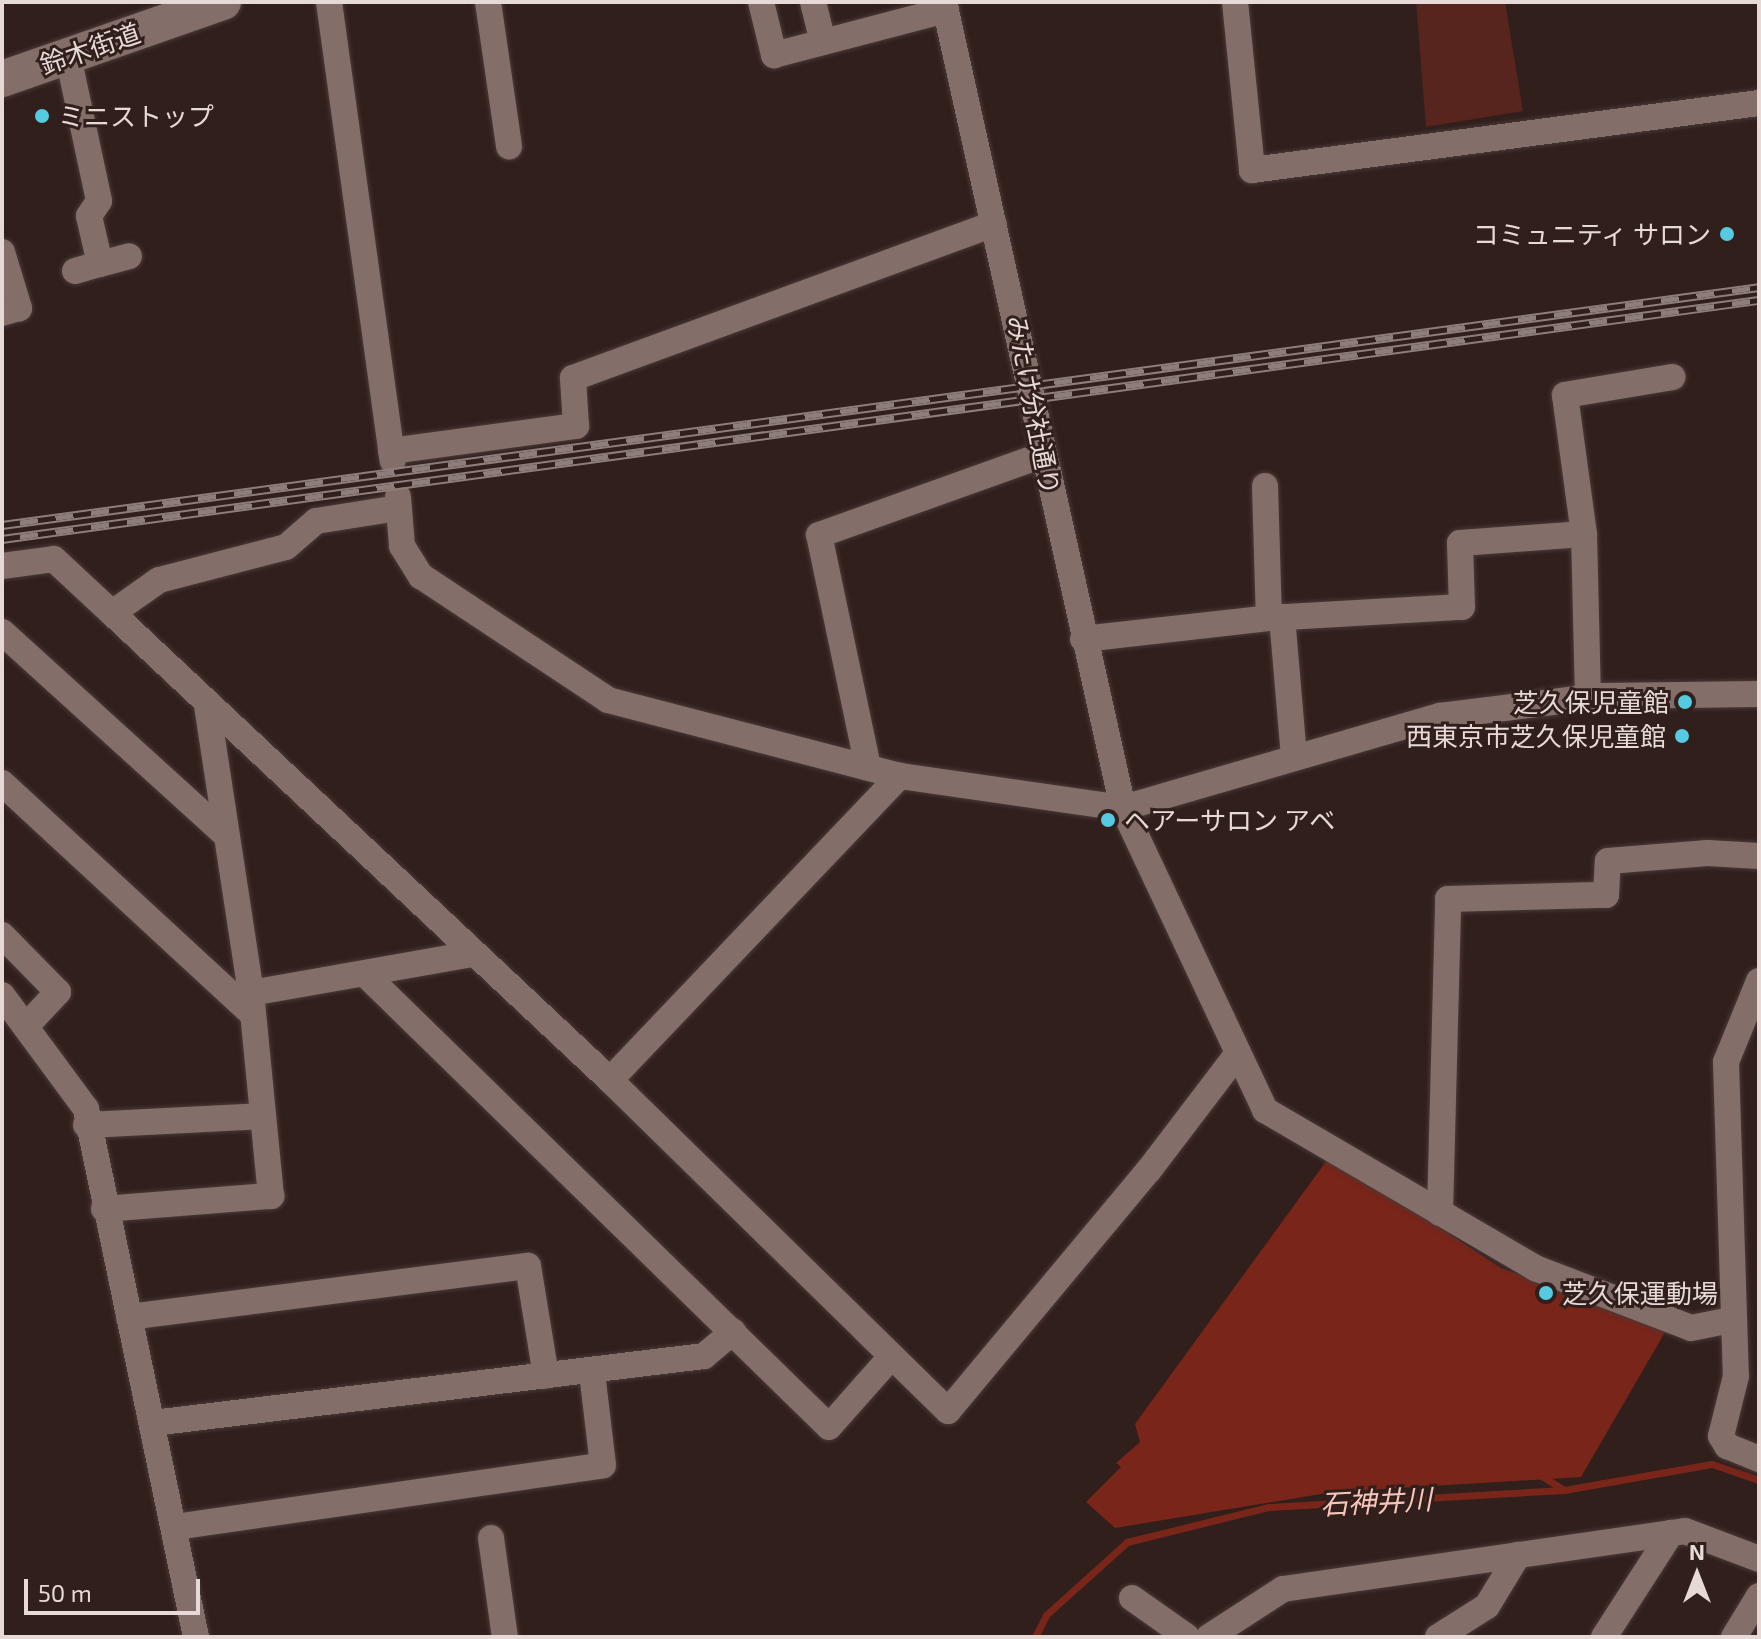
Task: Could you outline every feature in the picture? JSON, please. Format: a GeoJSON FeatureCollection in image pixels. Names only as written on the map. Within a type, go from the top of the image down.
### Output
{"type":"FeatureCollection","features":[{"type":"Feature","properties":{"kind":"main road","name":"鈴木街道"},"geometry":{"type":"LineString","coordinates":[[2,79],[223,2]]}},
{"type":"Feature","properties":{"kind":"street"},"geometry":{"type":"LineString","coordinates":[[329,2],[392,456],[576,426],[573,378],[994,224]]}},
{"type":"Feature","properties":{"kind":"street"},"geometry":{"type":"LineString","coordinates":[[488,2],[509,146]]}},
{"type":"Feature","properties":{"kind":"street"},"geometry":{"type":"LineString","coordinates":[[761,2],[774,55],[945,6]]}},
{"type":"Feature","properties":{"kind":"street"},"geometry":{"type":"LineString","coordinates":[[813,2],[823,42]]}},
{"type":"Feature","properties":{"kind":"street"},"geometry":{"type":"LineString","coordinates":[[1235,2],[1252,170],[1759,103]]}},
{"type":"Feature","properties":{"kind":"street","name":"みたけ分社通り"},"geometry":{"type":"LineString","coordinates":[[945,6],[1083,639],[1123,808],[1236,1056],[1265,1110],[1535,1268],[1691,1328],[1731,1320]]}},
{"type":"Feature","properties":{"kind":"street"},"geometry":{"type":"LineString","coordinates":[[68,56],[99,201],[89,216],[87,267],[129,256]]}},
{"type":"Feature","properties":{"kind":"street"},"geometry":{"type":"LineString","coordinates":[[2,252],[19,308],[2,313]]}},
{"type":"Feature","properties":{"kind":"street"},"geometry":{"type":"LineString","coordinates":[[1588,698],[1584,534],[1565,395],[1672,377]]}},
{"type":"Feature","properties":{"kind":"street"},"geometry":{"type":"LineString","coordinates":[[868,767],[819,535],[1043,455]]}},
{"type":"Feature","properties":{"kind":"street"},"geometry":{"type":"LineString","coordinates":[[1265,486],[1276,617],[1294,757]]}},
{"type":"Feature","properties":{"kind":"street"},"geometry":{"type":"LineString","coordinates":[[112,613],[159,580],[286,547],[316,521],[398,502],[402,546],[421,576],[608,700],[900,776],[1123,808],[1440,716],[1588,698],[1759,694]]}},
{"type":"Feature","properties":{"kind":"street"},"geometry":{"type":"LineString","coordinates":[[1083,639],[1276,617],[1462,607],[1460,543],[1584,534]]}},
{"type":"Feature","properties":{"kind":"street"},"geometry":{"type":"LineString","coordinates":[[2,566],[54,559],[610,1080],[890,1358],[948,1411],[1149,1170],[1236,1056]]}},
{"type":"Feature","properties":{"kind":"street"},"geometry":{"type":"LineString","coordinates":[[2,632],[224,833]]}},
{"type":"Feature","properties":{"kind":"street"},"geometry":{"type":"LineString","coordinates":[[104,1209],[271,1196],[251,1003],[207,704]]}},
{"type":"Feature","properties":{"kind":"street"},"geometry":{"type":"LineString","coordinates":[[610,1080],[900,776]]}},
{"type":"Feature","properties":{"kind":"street"},"geometry":{"type":"LineString","coordinates":[[2,783],[251,1003]]}},
{"type":"Feature","properties":{"kind":"street"},"geometry":{"type":"LineString","coordinates":[[1440,1213],[1448,899],[1606,895],[1608,861],[1708,853],[1759,856]]}},
{"type":"Feature","properties":{"kind":"street"},"geometry":{"type":"LineString","coordinates":[[2,935],[58,992],[28,1024]]}},
{"type":"Feature","properties":{"kind":"street"},"geometry":{"type":"LineString","coordinates":[[251,1003],[365,974],[473,954]]}},
{"type":"Feature","properties":{"kind":"street"},"geometry":{"type":"LineString","coordinates":[[365,974],[829,1427],[890,1358]]}},
{"type":"Feature","properties":{"kind":"street"},"geometry":{"type":"LineString","coordinates":[[1759,981],[1726,1062],[1731,1320],[1736,1376],[1721,1436],[1727,1446],[1759,1459]]}},
{"type":"Feature","properties":{"kind":"street"},"geometry":{"type":"LineString","coordinates":[[2,995],[28,1024],[86,1109],[86,1125],[153,1423],[196,1637]]}},
{"type":"Feature","properties":{"kind":"street"},"geometry":{"type":"LineString","coordinates":[[86,1125],[261,1116]]}},
{"type":"Feature","properties":{"kind":"street"},"geometry":{"type":"LineString","coordinates":[[129,1317],[528,1266],[546,1376]]}},
{"type":"Feature","properties":{"kind":"street"},"geometry":{"type":"LineString","coordinates":[[153,1423],[592,1373],[704,1356],[733,1332]]}},
{"type":"Feature","properties":{"kind":"street"},"geometry":{"type":"LineString","coordinates":[[175,1527],[603,1465],[592,1373]]}},
{"type":"Feature","properties":{"kind":"street"},"geometry":{"type":"LineString","coordinates":[[1209,1637],[1283,1589],[1685,1531],[1759,1559]]}},
{"type":"Feature","properties":{"kind":"street"},"geometry":{"type":"LineString","coordinates":[[1604,1637],[1671,1533]]}},
{"type":"Feature","properties":{"kind":"street"},"geometry":{"type":"LineString","coordinates":[[491,1538],[505,1637]]}},
{"type":"Feature","properties":{"kind":"street"},"geometry":{"type":"LineString","coordinates":[[1438,1637],[1487,1606],[1518,1555]]}},
{"type":"Feature","properties":{"kind":"street"},"geometry":{"type":"LineString","coordinates":[[1734,1637],[1759,1596]]}},
{"type":"Feature","properties":{"kind":"street"},"geometry":{"type":"LineString","coordinates":[[1132,1598],[1156,1628],[1187,1637]]}},
{"type":"Feature","properties":{"kind":"shaded area"},"geometry":{"type":"Polygon","coordinates":[[[1416,2],[1505,2],[1523,111],[1426,127],[1416,2]]]}},
{"type":"Feature","properties":{"kind":"shaded area"},"geometry":{"type":"Polygon","coordinates":[[[1330,1156],[1501,1268],[1668,1327],[1581,1477],[1333,1492],[1115,1528],[1086,1502],[1121,1467],[1116,1463],[1140,1442],[1135,1424],[1330,1156]]]}},
{"type":"Feature","properties":{"kind":"waterway","name":"石神井川"},"geometry":{"type":"LineString","coordinates":[[1035,1637],[1046,1615],[1127,1542],[1268,1507],[1564,1490],[1712,1464],[1759,1480]]}},
{"type":"Feature","properties":{"kind":"waterway"},"geometry":{"type":"LineString","coordinates":[[1540,1475],[1564,1490]]}},
{"type":"Feature","properties":{"kind":"railway"},"geometry":{"type":"LineString","coordinates":[[2,525],[1759,287]]}},
{"type":"Feature","properties":{"kind":"railway"},"geometry":{"type":"LineString","coordinates":[[2,539],[1759,300]]}},
{"type":"Feature","properties":{"kind":"place","name":"ミニストップ"},"geometry":{"type":"Point","coordinates":[42,116]}},
{"type":"Feature","properties":{"kind":"place","name":"コミュニティ サロン"},"geometry":{"type":"Point","coordinates":[1727,234]}},
{"type":"Feature","properties":{"kind":"place","name":"芝久保児童館"},"geometry":{"type":"Point","coordinates":[1685,702]}},
{"type":"Feature","properties":{"kind":"place","name":"西東京市芝久保児童館"},"geometry":{"type":"Point","coordinates":[1682,736]}},
{"type":"Feature","properties":{"kind":"place","name":"ヘアーサロン アベ"},"geometry":{"type":"Point","coordinates":[1108,820]}},
{"type":"Feature","properties":{"kind":"place","name":"芝久保運動場"},"geometry":{"type":"Point","coordinates":[1546,1293]}}]}
